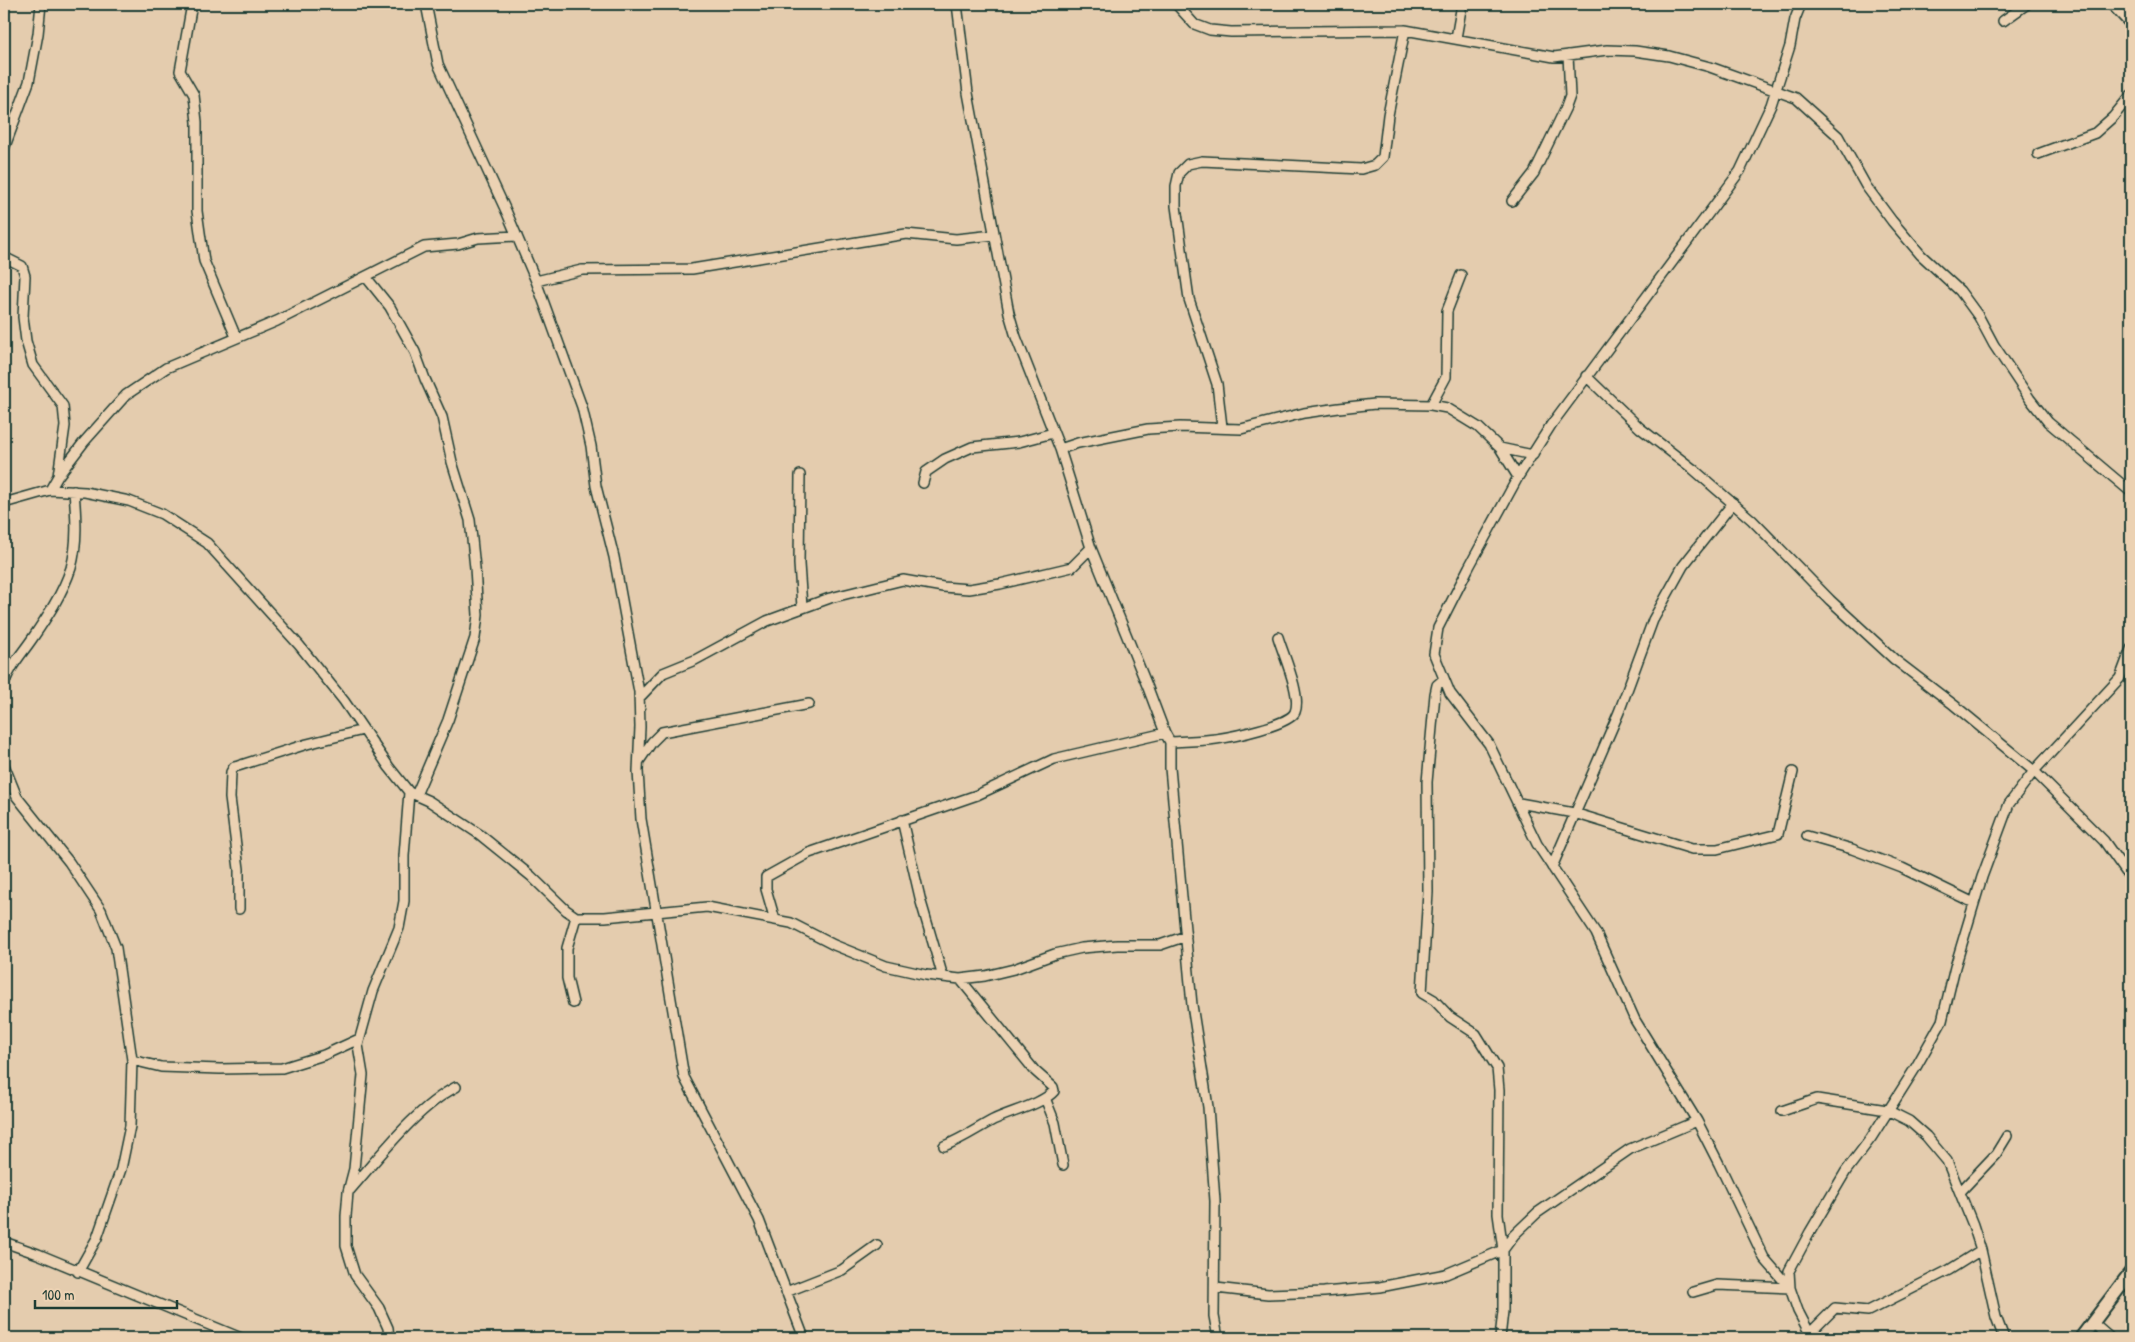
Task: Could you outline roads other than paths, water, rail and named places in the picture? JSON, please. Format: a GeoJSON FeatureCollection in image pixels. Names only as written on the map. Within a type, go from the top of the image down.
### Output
{"type":"FeatureCollection","features":[{"type":"Feature","properties":{"kind":"street"},"geometry":{"type":"LineString","coordinates":[[4,149],[29,82],[38,34],[41,4]]}},
{"type":"Feature","properties":{"kind":"street"},"geometry":{"type":"LineString","coordinates":[[192,4],[180,71],[194,95],[197,122],[197,211],[204,261],[236,337]]}},
{"type":"Feature","properties":{"kind":"street"},"geometry":{"type":"LineString","coordinates":[[426,4],[438,64],[517,236],[582,407],[591,446],[596,486],[614,556],[640,697],[638,763],[641,819],[684,1077],[759,1220],[804,1338]]}},
{"type":"Feature","properties":{"kind":"street"},"geometry":{"type":"LineString","coordinates":[[957,4],[968,93],[994,235],[1016,337],[1060,449],[1091,548],[1148,688],[1164,733],[1170,742],[1170,768],[1192,1005],[1208,1107],[1216,1201],[1216,1288],[1214,1316],[1218,1338]]}},
{"type":"Feature","properties":{"kind":"street"},"geometry":{"type":"LineString","coordinates":[[1177,4],[1194,24],[1210,30],[1231,32],[1405,30],[1554,56],[1607,50],[1635,51],[1669,56],[1710,67],[1796,98],[1838,136],[1866,186],[1892,221],[1922,256],[1960,291],[1979,317],[1994,345],[2030,399],[2048,422],[2131,492]]}},
{"type":"Feature","properties":{"kind":"street"},"geometry":{"type":"LineString","coordinates":[[1456,38],[1462,4]]}},
{"type":"Feature","properties":{"kind":"street"},"geometry":{"type":"LineString","coordinates":[[1790,1288],[1764,1258],[1719,1164],[1635,1020],[1596,933],[1537,844],[1488,744],[1450,693],[1434,654],[1438,628],[1469,566],[1518,477],[1586,376],[1735,179],[1771,106],[1790,46],[1794,19],[1802,4]]}},
{"type":"Feature","properties":{"kind":"street"},"geometry":{"type":"LineString","coordinates":[[2003,21],[2027,4]]}},
{"type":"Feature","properties":{"kind":"street"},"geometry":{"type":"LineString","coordinates":[[2111,4],[2131,25]]}},
{"type":"Feature","properties":{"kind":"street"},"geometry":{"type":"LineString","coordinates":[[1222,427],[1217,384],[1200,337],[1188,291],[1176,206],[1179,173],[1188,164],[1202,161],[1360,169],[1375,165],[1383,156],[1405,30]]}},
{"type":"Feature","properties":{"kind":"street"},"geometry":{"type":"LineString","coordinates":[[1512,201],[1534,172],[1566,107],[1570,96],[1568,54]]}},
{"type":"Feature","properties":{"kind":"street"},"geometry":{"type":"LineString","coordinates":[[2038,154],[2096,133],[2113,117],[2131,95]]}},
{"type":"Feature","properties":{"kind":"street"},"geometry":{"type":"LineString","coordinates":[[536,282],[582,270],[692,269],[906,234],[956,239],[994,235]]}},
{"type":"Feature","properties":{"kind":"street"},"geometry":{"type":"LineString","coordinates":[[50,490],[58,476],[84,442],[126,395],[166,368],[277,321],[424,247],[458,244],[478,238],[517,236]]}},
{"type":"Feature","properties":{"kind":"street"},"geometry":{"type":"LineString","coordinates":[[4,257],[22,266],[25,276],[23,317],[26,341],[33,365],[63,406],[65,426],[58,476]]}},
{"type":"Feature","properties":{"kind":"street"},"geometry":{"type":"LineString","coordinates":[[366,276],[390,307],[415,352],[442,417],[452,462],[470,520],[478,615],[475,638],[448,720],[413,794],[404,856],[404,901],[400,928],[373,990],[358,1044],[363,1075],[362,1094],[354,1169],[348,1192],[346,1246],[355,1275],[379,1308],[388,1328],[389,1338]]}},
{"type":"Feature","properties":{"kind":"street"},"geometry":{"type":"LineString","coordinates":[[1430,406],[1446,378],[1447,311],[1461,276]]}},
{"type":"Feature","properties":{"kind":"street"},"geometry":{"type":"LineString","coordinates":[[1586,376],[1640,428],[1733,503],[1830,600],[1894,660],[1954,705],[2034,771],[2104,841],[2131,879]]}},
{"type":"Feature","properties":{"kind":"street"},"geometry":{"type":"LineString","coordinates":[[1060,449],[1078,443],[1148,430],[1241,428],[1304,412],[1375,404],[1430,406],[1448,408],[1478,427],[1500,448],[1518,477]]}},
{"type":"Feature","properties":{"kind":"street"},"geometry":{"type":"LineString","coordinates":[[923,484],[926,472],[945,459],[972,447],[1019,442],[1053,433]]}},
{"type":"Feature","properties":{"kind":"street"},"geometry":{"type":"LineString","coordinates":[[1500,448],[1533,454]]}},
{"type":"Feature","properties":{"kind":"street"},"geometry":{"type":"LineString","coordinates":[[800,475],[798,564],[802,607]]}},
{"type":"Feature","properties":{"kind":"street"},"geometry":{"type":"LineString","coordinates":[[4,503],[50,490],[74,491],[129,501],[162,514],[206,543],[299,644],[413,794],[429,801],[479,834],[531,876],[566,910],[576,916],[605,917],[707,908],[791,923],[834,945],[886,966],[960,979],[985,976],[1055,954],[1082,948],[1116,945],[1160,945],[1186,936]]}},
{"type":"Feature","properties":{"kind":"street"},"geometry":{"type":"LineString","coordinates":[[4,684],[12,665],[58,598],[71,567],[76,528],[74,491]]}},
{"type":"Feature","properties":{"kind":"street"},"geometry":{"type":"LineString","coordinates":[[1552,867],[1618,712],[1653,620],[1683,566],[1733,503]]}},
{"type":"Feature","properties":{"kind":"street"},"geometry":{"type":"LineString","coordinates":[[640,697],[663,673],[695,660],[767,621],[802,607],[853,591],[903,580],[943,588],[969,589],[1000,584],[1072,567],[1091,548]]}},
{"type":"Feature","properties":{"kind":"street"},"geometry":{"type":"LineString","coordinates":[[1170,742],[1218,739],[1274,725],[1291,717],[1295,712],[1296,695],[1278,637]]}},
{"type":"Feature","properties":{"kind":"street"},"geometry":{"type":"LineString","coordinates":[[1981,1250],[1950,1270],[1868,1311],[1834,1308],[1811,1336],[1798,1311],[1790,1288],[1789,1271],[1810,1232],[1838,1185],[1916,1067],[1942,1021],[1952,975],[1974,903],[2009,804],[2034,771],[2120,678],[2131,649]]}},
{"type":"Feature","properties":{"kind":"street"},"geometry":{"type":"LineString","coordinates":[[1444,679],[1437,685],[1435,694],[1427,782],[1428,892],[1422,993],[1434,1000],[1450,1017],[1476,1034],[1497,1068],[1499,1090],[1498,1214],[1503,1250],[1503,1311],[1500,1338]]}},
{"type":"Feature","properties":{"kind":"street"},"geometry":{"type":"LineString","coordinates":[[638,763],[652,742],[662,732],[809,704]]}},
{"type":"Feature","properties":{"kind":"street"},"geometry":{"type":"LineString","coordinates":[[239,909],[239,869],[230,798],[231,772],[234,767],[308,744],[363,730]]}},
{"type":"Feature","properties":{"kind":"street"},"geometry":{"type":"LineString","coordinates":[[775,920],[766,889],[766,877],[809,853],[977,795],[1054,759],[1164,733]]}},
{"type":"Feature","properties":{"kind":"street"},"geometry":{"type":"LineString","coordinates":[[4,765],[17,797],[70,862],[101,910],[116,948],[132,1060],[130,1126],[120,1169],[97,1238],[78,1272]]}},
{"type":"Feature","properties":{"kind":"street"},"geometry":{"type":"LineString","coordinates":[[1519,804],[1574,813],[1692,849],[1718,849],[1778,834],[1793,772]]}},
{"type":"Feature","properties":{"kind":"street"},"geometry":{"type":"LineString","coordinates":[[902,820],[921,902],[943,977]]}},
{"type":"Feature","properties":{"kind":"street"},"geometry":{"type":"LineString","coordinates":[[1807,836],[1852,849],[1902,868],[1974,903]]}},
{"type":"Feature","properties":{"kind":"street"},"geometry":{"type":"LineString","coordinates":[[573,1002],[567,978],[567,948],[576,916]]}},
{"type":"Feature","properties":{"kind":"street"},"geometry":{"type":"LineString","coordinates":[[944,1146],[959,1140],[993,1120],[1045,1098],[1052,1094],[1053,1087],[1035,1071],[960,979]]}},
{"type":"Feature","properties":{"kind":"street"},"geometry":{"type":"LineString","coordinates":[[132,1060],[162,1067],[220,1069],[282,1068],[324,1055],[359,1039]]}},
{"type":"Feature","properties":{"kind":"street"},"geometry":{"type":"LineString","coordinates":[[348,1192],[424,1108],[439,1095],[456,1087]]}},
{"type":"Feature","properties":{"kind":"street"},"geometry":{"type":"LineString","coordinates":[[1045,1098],[1055,1123],[1063,1165]]}},
{"type":"Feature","properties":{"kind":"street"},"geometry":{"type":"LineString","coordinates":[[1782,1111],[1817,1099],[1887,1110],[1909,1121],[1926,1136],[1947,1161],[1960,1192],[1981,1250],[1996,1317],[2004,1338]]}},
{"type":"Feature","properties":{"kind":"street"},"geometry":{"type":"LineString","coordinates":[[1216,1288],[1268,1294],[1324,1292],[1380,1287],[1446,1274],[1503,1250],[1514,1235],[1537,1213],[1630,1149],[1696,1122]]}},
{"type":"Feature","properties":{"kind":"street"},"geometry":{"type":"LineString","coordinates":[[1960,1192],[1996,1154],[2007,1136]]}},
{"type":"Feature","properties":{"kind":"street"},"geometry":{"type":"LineString","coordinates":[[4,1242],[38,1254],[241,1338]]}},
{"type":"Feature","properties":{"kind":"street"},"geometry":{"type":"LineString","coordinates":[[786,1292],[842,1270],[878,1245]]}},
{"type":"Feature","properties":{"kind":"street"},"geometry":{"type":"LineString","coordinates":[[2081,1338],[2131,1272]]}},
{"type":"Feature","properties":{"kind":"street"},"geometry":{"type":"LineString","coordinates":[[1693,1292],[1718,1285],[1790,1288]]}},
{"type":"Feature","properties":{"kind":"street"},"geometry":{"type":"LineString","coordinates":[[2095,1320],[2095,1325],[2110,1338]]}}]}
